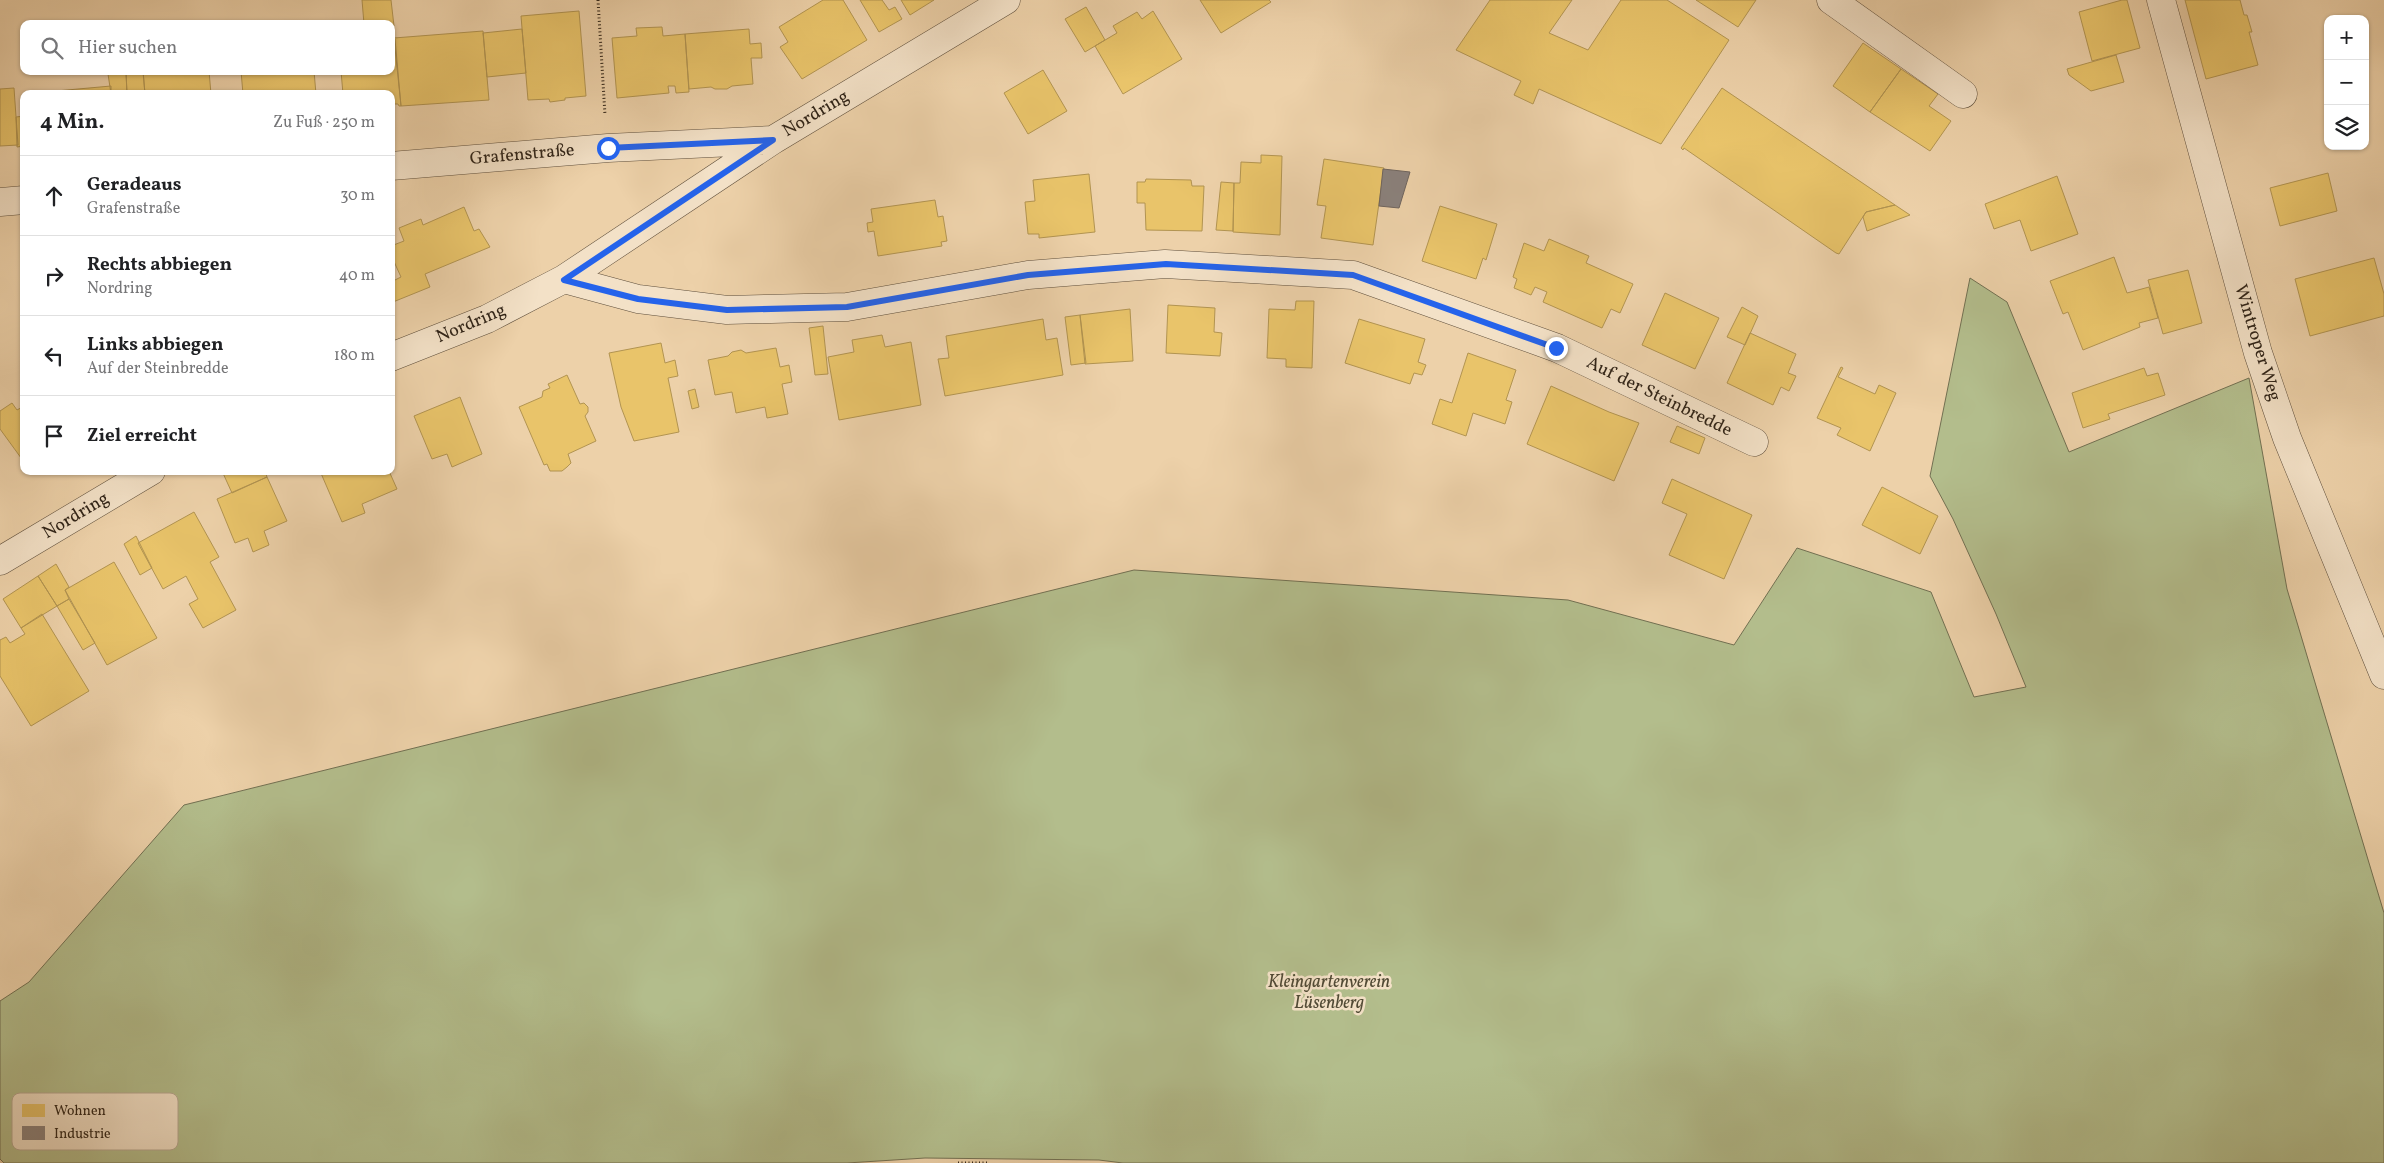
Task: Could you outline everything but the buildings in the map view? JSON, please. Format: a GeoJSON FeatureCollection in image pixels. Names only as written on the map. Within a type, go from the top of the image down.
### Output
{"type":"FeatureCollection","features":[{"type":"Feature","properties":{"kind":"street","name":"Nordring"},"geometry":{"type":"LineString","coordinates":[[395,355],[487,319],[564,280],[773,140],[1006,0]]}},
{"type":"Feature","properties":{"kind":"street"},"geometry":{"type":"LineString","coordinates":[[1831,0],[1963,94]]}},
{"type":"Feature","properties":{"kind":"street","name":"Wintroper Weg"},"geometry":{"type":"LineString","coordinates":[[2161,0],[2258,353],[2287,438],[2384,675]]}},
{"type":"Feature","properties":{"kind":"street","name":"Grafenstraße"},"geometry":{"type":"LineString","coordinates":[[395,166],[608,148],[773,140]]}},
{"type":"Feature","properties":{"kind":"street"},"geometry":{"type":"LineString","coordinates":[[0,202],[20,200]]}},
{"type":"Feature","properties":{"kind":"street","name":"Auf der Steinbredde"},"geometry":{"type":"LineString","coordinates":[[564,280],[638,299],[727,310],[847,307],[1028,275],[1166,264],[1353,275],[1556,348],[1754,442]]}},
{"type":"Feature","properties":{"kind":"street","name":"Nordring"},"geometry":{"type":"LineString","coordinates":[[0,561],[144,475]]}},
{"type":"Feature","properties":{"kind":"path"},"geometry":{"type":"LineString","coordinates":[[598,0],[608,148]]}},
{"type":"Feature","properties":{"kind":"path"},"geometry":{"type":"LineString","coordinates":[[958,1163],[987,1163]]}},
{"type":"Feature","properties":{"kind":"green space","name":"Kleingartenverein Lüsenberg"},"geometry":{"type":"Polygon","coordinates":[[[1970,278],[2007,302],[2069,452],[2249,378],[2287,589],[2384,913],[2384,1163],[1123,1163],[1099,1160],[925,1158],[847,1163],[4,1163],[0,1159],[0,1001],[29,982],[184,805],[1134,570],[1568,600],[1734,645],[1797,548],[1931,592],[1974,697],[2026,687],[1996,614],[1953,519],[1930,476],[1970,278]]]}},
{"type":"Feature","properties":{"kind":"route"},"geometry":{"type":"LineString","coordinates":[[608,148],[773,140],[564,280],[638,299],[727,310],[847,307],[1028,275],[1166,264],[1353,275],[1556,348]]}}]}
